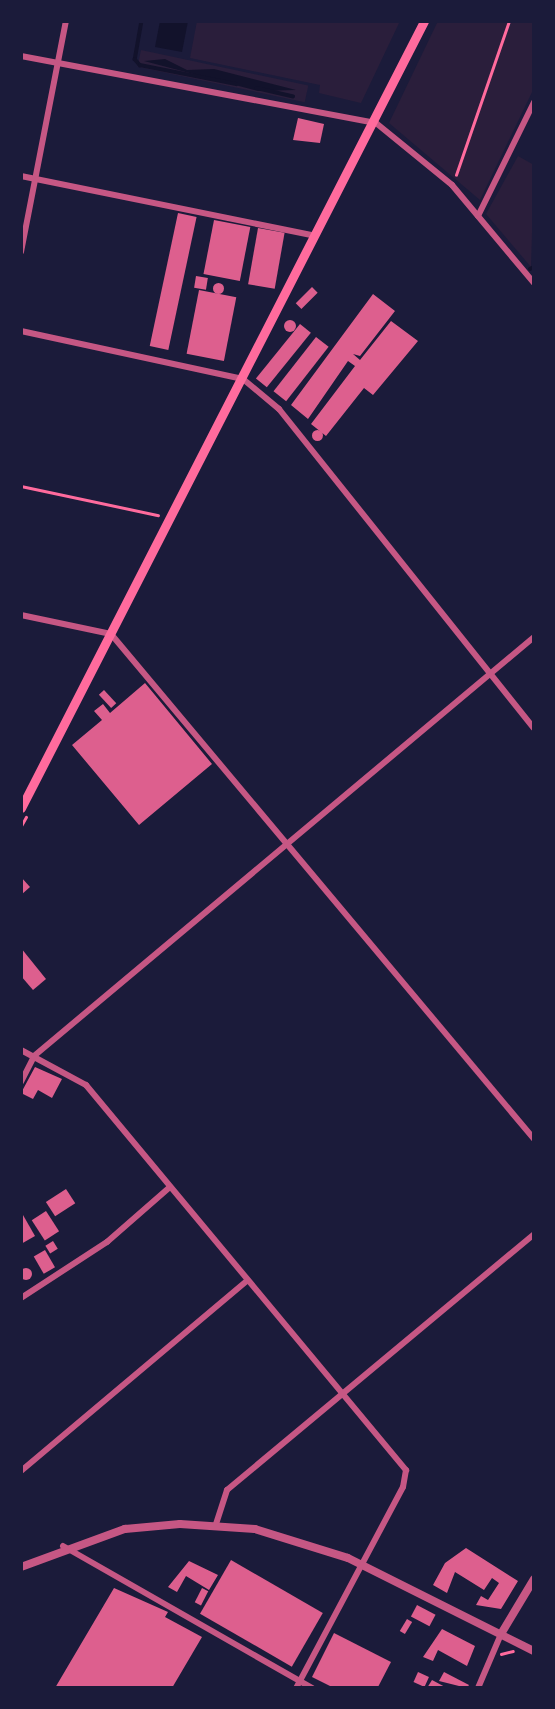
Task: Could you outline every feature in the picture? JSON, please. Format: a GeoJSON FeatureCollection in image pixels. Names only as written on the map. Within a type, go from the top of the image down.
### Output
{"type":"FeatureCollection","features":[{"type":"Feature","properties":{"kind":"main road"},"geometry":{"type":"LineString","coordinates":[[21,808],[376,123],[424,21]]}},
{"type":"Feature","properties":{"kind":"street"},"geometry":{"type":"LineString","coordinates":[[21,252],[66,21]]}},
{"type":"Feature","properties":{"kind":"street"},"geometry":{"type":"LineString","coordinates":[[21,56],[376,123],[452,185],[534,283]]}},
{"type":"Feature","properties":{"kind":"street"},"geometry":{"type":"LineString","coordinates":[[478,216],[534,102]]}},
{"type":"Feature","properties":{"kind":"street"},"geometry":{"type":"LineString","coordinates":[[21,176],[317,236]]}},
{"type":"Feature","properties":{"kind":"street"},"geometry":{"type":"LineString","coordinates":[[21,331],[243,379],[279,409],[534,728]]}},
{"type":"Feature","properties":{"kind":"street"},"geometry":{"type":"LineString","coordinates":[[21,615],[111,634],[534,1139]]}},
{"type":"Feature","properties":{"kind":"street"},"geometry":{"type":"LineString","coordinates":[[21,1082],[34,1056],[534,638]]}},
{"type":"Feature","properties":{"kind":"street"},"geometry":{"type":"LineString","coordinates":[[21,1050],[86,1085],[405,1470],[362,1565],[298,1685]]}},
{"type":"Feature","properties":{"kind":"street"},"geometry":{"type":"LineString","coordinates":[[21,1298],[107,1242],[169,1188]]}},
{"type":"Feature","properties":{"kind":"street"},"geometry":{"type":"LineString","coordinates":[[216,1524],[227,1490],[534,1234]]}},
{"type":"Feature","properties":{"kind":"street"},"geometry":{"type":"LineString","coordinates":[[21,1471],[247,1281]]}},
{"type":"Feature","properties":{"kind":"street"},"geometry":{"type":"LineString","coordinates":[[21,1567],[64,1546],[125,1529],[216,1524],[295,1538],[362,1565],[534,1651]]}},
{"type":"Feature","properties":{"kind":"street"},"geometry":{"type":"LineString","coordinates":[[64,1546],[298,1685],[312,1688]]}},
{"type":"Feature","properties":{"kind":"street"},"geometry":{"type":"LineString","coordinates":[[478,1688],[501,1634],[534,1578]]}},
{"type":"Feature","properties":{"kind":"path"},"geometry":{"type":"LineString","coordinates":[[452,185],[509,21]]}},
{"type":"Feature","properties":{"kind":"path"},"geometry":{"type":"LineString","coordinates":[[21,486],[170,520]]}},
{"type":"Feature","properties":{"kind":"shaded area"},"geometry":{"type":"Polygon","coordinates":[[[160,21],[188,21],[182,52],[155,47],[160,21]]]}},
{"type":"Feature","properties":{"kind":"shaded area"},"geometry":{"type":"Polygon","coordinates":[[[197,21],[400,21],[361,103],[319,93],[320,85],[190,58],[197,21]]]}},
{"type":"Feature","properties":{"kind":"shaded area"},"geometry":{"type":"Polygon","coordinates":[[[438,21],[534,21],[534,88],[480,200],[389,123],[438,21]]]}},
{"type":"Feature","properties":{"kind":"shaded area"},"geometry":{"type":"Polygon","coordinates":[[[141,50],[308,86],[305,102],[137,67],[141,50]]]}},
{"type":"Feature","properties":{"kind":"shaded area"},"geometry":{"type":"Polygon","coordinates":[[[165,59],[187,70],[214,69],[296,90],[258,91],[144,61],[165,59]]]}},
{"type":"Feature","properties":{"kind":"shaded area"},"geometry":{"type":"Polygon","coordinates":[[[518,156],[534,165],[531,267],[486,214],[518,156]]]}},
{"type":"Feature","properties":{"kind":"building"},"geometry":{"type":"Polygon","coordinates":[[[298,118],[324,124],[320,143],[293,140],[298,118]]]}},
{"type":"Feature","properties":{"kind":"building"},"geometry":{"type":"Polygon","coordinates":[[[178,213],[197,217],[168,350],[150,346],[178,213]]]}},
{"type":"Feature","properties":{"kind":"building"},"geometry":{"type":"Polygon","coordinates":[[[214,220],[250,227],[240,281],[204,274],[214,220]]]}},
{"type":"Feature","properties":{"kind":"building"},"geometry":{"type":"Polygon","coordinates":[[[258,228],[285,233],[275,289],[248,284],[258,228]]]}},
{"type":"Feature","properties":{"kind":"building"},"geometry":{"type":"Polygon","coordinates":[[[196,276],[208,278],[206,290],[194,288],[196,276]]]}},
{"type":"Feature","properties":{"kind":"building"},"geometry":{"type":"Polygon","coordinates":[[[218,283],[222,284],[222,292],[218,293],[214,292],[213,288],[214,284],[218,283]]]}},
{"type":"Feature","properties":{"kind":"building"},"geometry":{"type":"Polygon","coordinates":[[[312,287],[318,293],[301,309],[296,303],[312,287]]]}},
{"type":"Feature","properties":{"kind":"building"},"geometry":{"type":"Polygon","coordinates":[[[199,290],[236,297],[224,361],[187,354],[199,290]]]}},
{"type":"Feature","properties":{"kind":"building"},"geometry":{"type":"Polygon","coordinates":[[[373,294],[395,311],[360,356],[353,354],[360,360],[391,321],[418,341],[373,395],[364,388],[326,436],[311,424],[355,366],[348,361],[308,419],[291,405],[373,294]]]}},
{"type":"Feature","properties":{"kind":"building"},"geometry":{"type":"Polygon","coordinates":[[[290,320],[296,326],[290,332],[284,326],[290,320]]]}},
{"type":"Feature","properties":{"kind":"building"},"geometry":{"type":"Polygon","coordinates":[[[300,324],[311,333],[267,387],[256,378],[300,324]]]}},
{"type":"Feature","properties":{"kind":"building"},"geometry":{"type":"Polygon","coordinates":[[[316,337],[329,347],[286,401],[274,391],[316,337]]]}},
{"type":"Feature","properties":{"kind":"building"},"geometry":{"type":"Polygon","coordinates":[[[317,430],[321,431],[321,439],[317,440],[313,439],[312,435],[313,431],[317,430]]]}},
{"type":"Feature","properties":{"kind":"building"},"geometry":{"type":"Polygon","coordinates":[[[145,683],[212,764],[139,825],[72,745],[102,720],[94,711],[103,704],[110,713],[145,683]]]}},
{"type":"Feature","properties":{"kind":"building"},"geometry":{"type":"Polygon","coordinates":[[[104,690],[116,703],[111,708],[99,695],[104,690]]]}},
{"type":"Feature","properties":{"kind":"building"},"geometry":{"type":"Polygon","coordinates":[[[21,877],[30,887],[21,895],[21,877]]]}},
{"type":"Feature","properties":{"kind":"building"},"geometry":{"type":"Polygon","coordinates":[[[21,948],[46,979],[33,990],[21,976],[21,948]]]}},
{"type":"Feature","properties":{"kind":"building"},"geometry":{"type":"Polygon","coordinates":[[[35,1067],[62,1079],[52,1098],[38,1090],[33,1099],[21,1093],[35,1067]]]}},
{"type":"Feature","properties":{"kind":"building"},"geometry":{"type":"Polygon","coordinates":[[[66,1189],[75,1203],[55,1216],[46,1202],[66,1189]]]}},
{"type":"Feature","properties":{"kind":"building"},"geometry":{"type":"Polygon","coordinates":[[[46,1211],[59,1231],[45,1240],[32,1220],[46,1211]]]}},
{"type":"Feature","properties":{"kind":"building"},"geometry":{"type":"Polygon","coordinates":[[[23,1215],[35,1236],[21,1244],[21,1216],[23,1215]]]}},
{"type":"Feature","properties":{"kind":"building"},"geometry":{"type":"Polygon","coordinates":[[[53,1241],[58,1249],[50,1253],[45,1246],[53,1241]]]}},
{"type":"Feature","properties":{"kind":"building"},"geometry":{"type":"Polygon","coordinates":[[[45,1250],[55,1267],[44,1274],[34,1256],[45,1250]]]}},
{"type":"Feature","properties":{"kind":"building"},"geometry":{"type":"Polygon","coordinates":[[[21,1269],[31,1269],[31,1279],[21,1279],[21,1269]]]}},
{"type":"Feature","properties":{"kind":"building"},"geometry":{"type":"Polygon","coordinates":[[[466,1548],[518,1581],[501,1609],[476,1605],[481,1596],[488,1600],[499,1583],[492,1578],[484,1590],[455,1572],[447,1593],[433,1585],[445,1563],[466,1548]]]}},
{"type":"Feature","properties":{"kind":"building"},"geometry":{"type":"Polygon","coordinates":[[[231,1560],[323,1613],[292,1667],[200,1614],[231,1560]]]}},
{"type":"Feature","properties":{"kind":"building"},"geometry":{"type":"Polygon","coordinates":[[[189,1561],[218,1575],[209,1590],[186,1576],[177,1592],[168,1587],[189,1561]]]}},
{"type":"Feature","properties":{"kind":"building"},"geometry":{"type":"Polygon","coordinates":[[[114,1588],[168,1612],[165,1617],[202,1637],[172,1688],[55,1688],[114,1588]]]}},
{"type":"Feature","properties":{"kind":"building"},"geometry":{"type":"Polygon","coordinates":[[[202,1588],[208,1591],[201,1605],[195,1602],[202,1588]]]}},
{"type":"Feature","properties":{"kind":"building"},"geometry":{"type":"Polygon","coordinates":[[[417,1605],[436,1615],[429,1626],[411,1616],[417,1605]]]}},
{"type":"Feature","properties":{"kind":"building"},"geometry":{"type":"Polygon","coordinates":[[[407,1619],[412,1622],[405,1634],[400,1631],[407,1619]]]}},
{"type":"Feature","properties":{"kind":"building"},"geometry":{"type":"Polygon","coordinates":[[[442,1629],[475,1646],[467,1666],[438,1650],[433,1661],[423,1657],[442,1629]]]}},
{"type":"Feature","properties":{"kind":"building"},"geometry":{"type":"Polygon","coordinates":[[[334,1633],[391,1662],[378,1687],[334,1688],[312,1677],[334,1633]]]}},
{"type":"Feature","properties":{"kind":"building"},"geometry":{"type":"Polygon","coordinates":[[[418,1672],[429,1677],[424,1687],[414,1682],[418,1672]]]}},
{"type":"Feature","properties":{"kind":"building"},"geometry":{"type":"Polygon","coordinates":[[[444,1672],[469,1685],[467,1688],[439,1681],[444,1672]]]}},
{"type":"Feature","properties":{"kind":"building"},"geometry":{"type":"Polygon","coordinates":[[[432,1680],[447,1688],[427,1688],[432,1680]]]}},
{"type":"Feature","properties":{"kind":"waterway"},"geometry":{"type":"LineString","coordinates":[[142,21],[135,59],[140,65],[236,84]]}},
{"type":"Feature","properties":{"kind":"waterway"},"geometry":{"type":"LineString","coordinates":[[257,88],[293,96]]}},
{"type":"Feature","properties":{"kind":"waterway"},"geometry":{"type":"LineString","coordinates":[[530,269],[534,267]]}}]}
